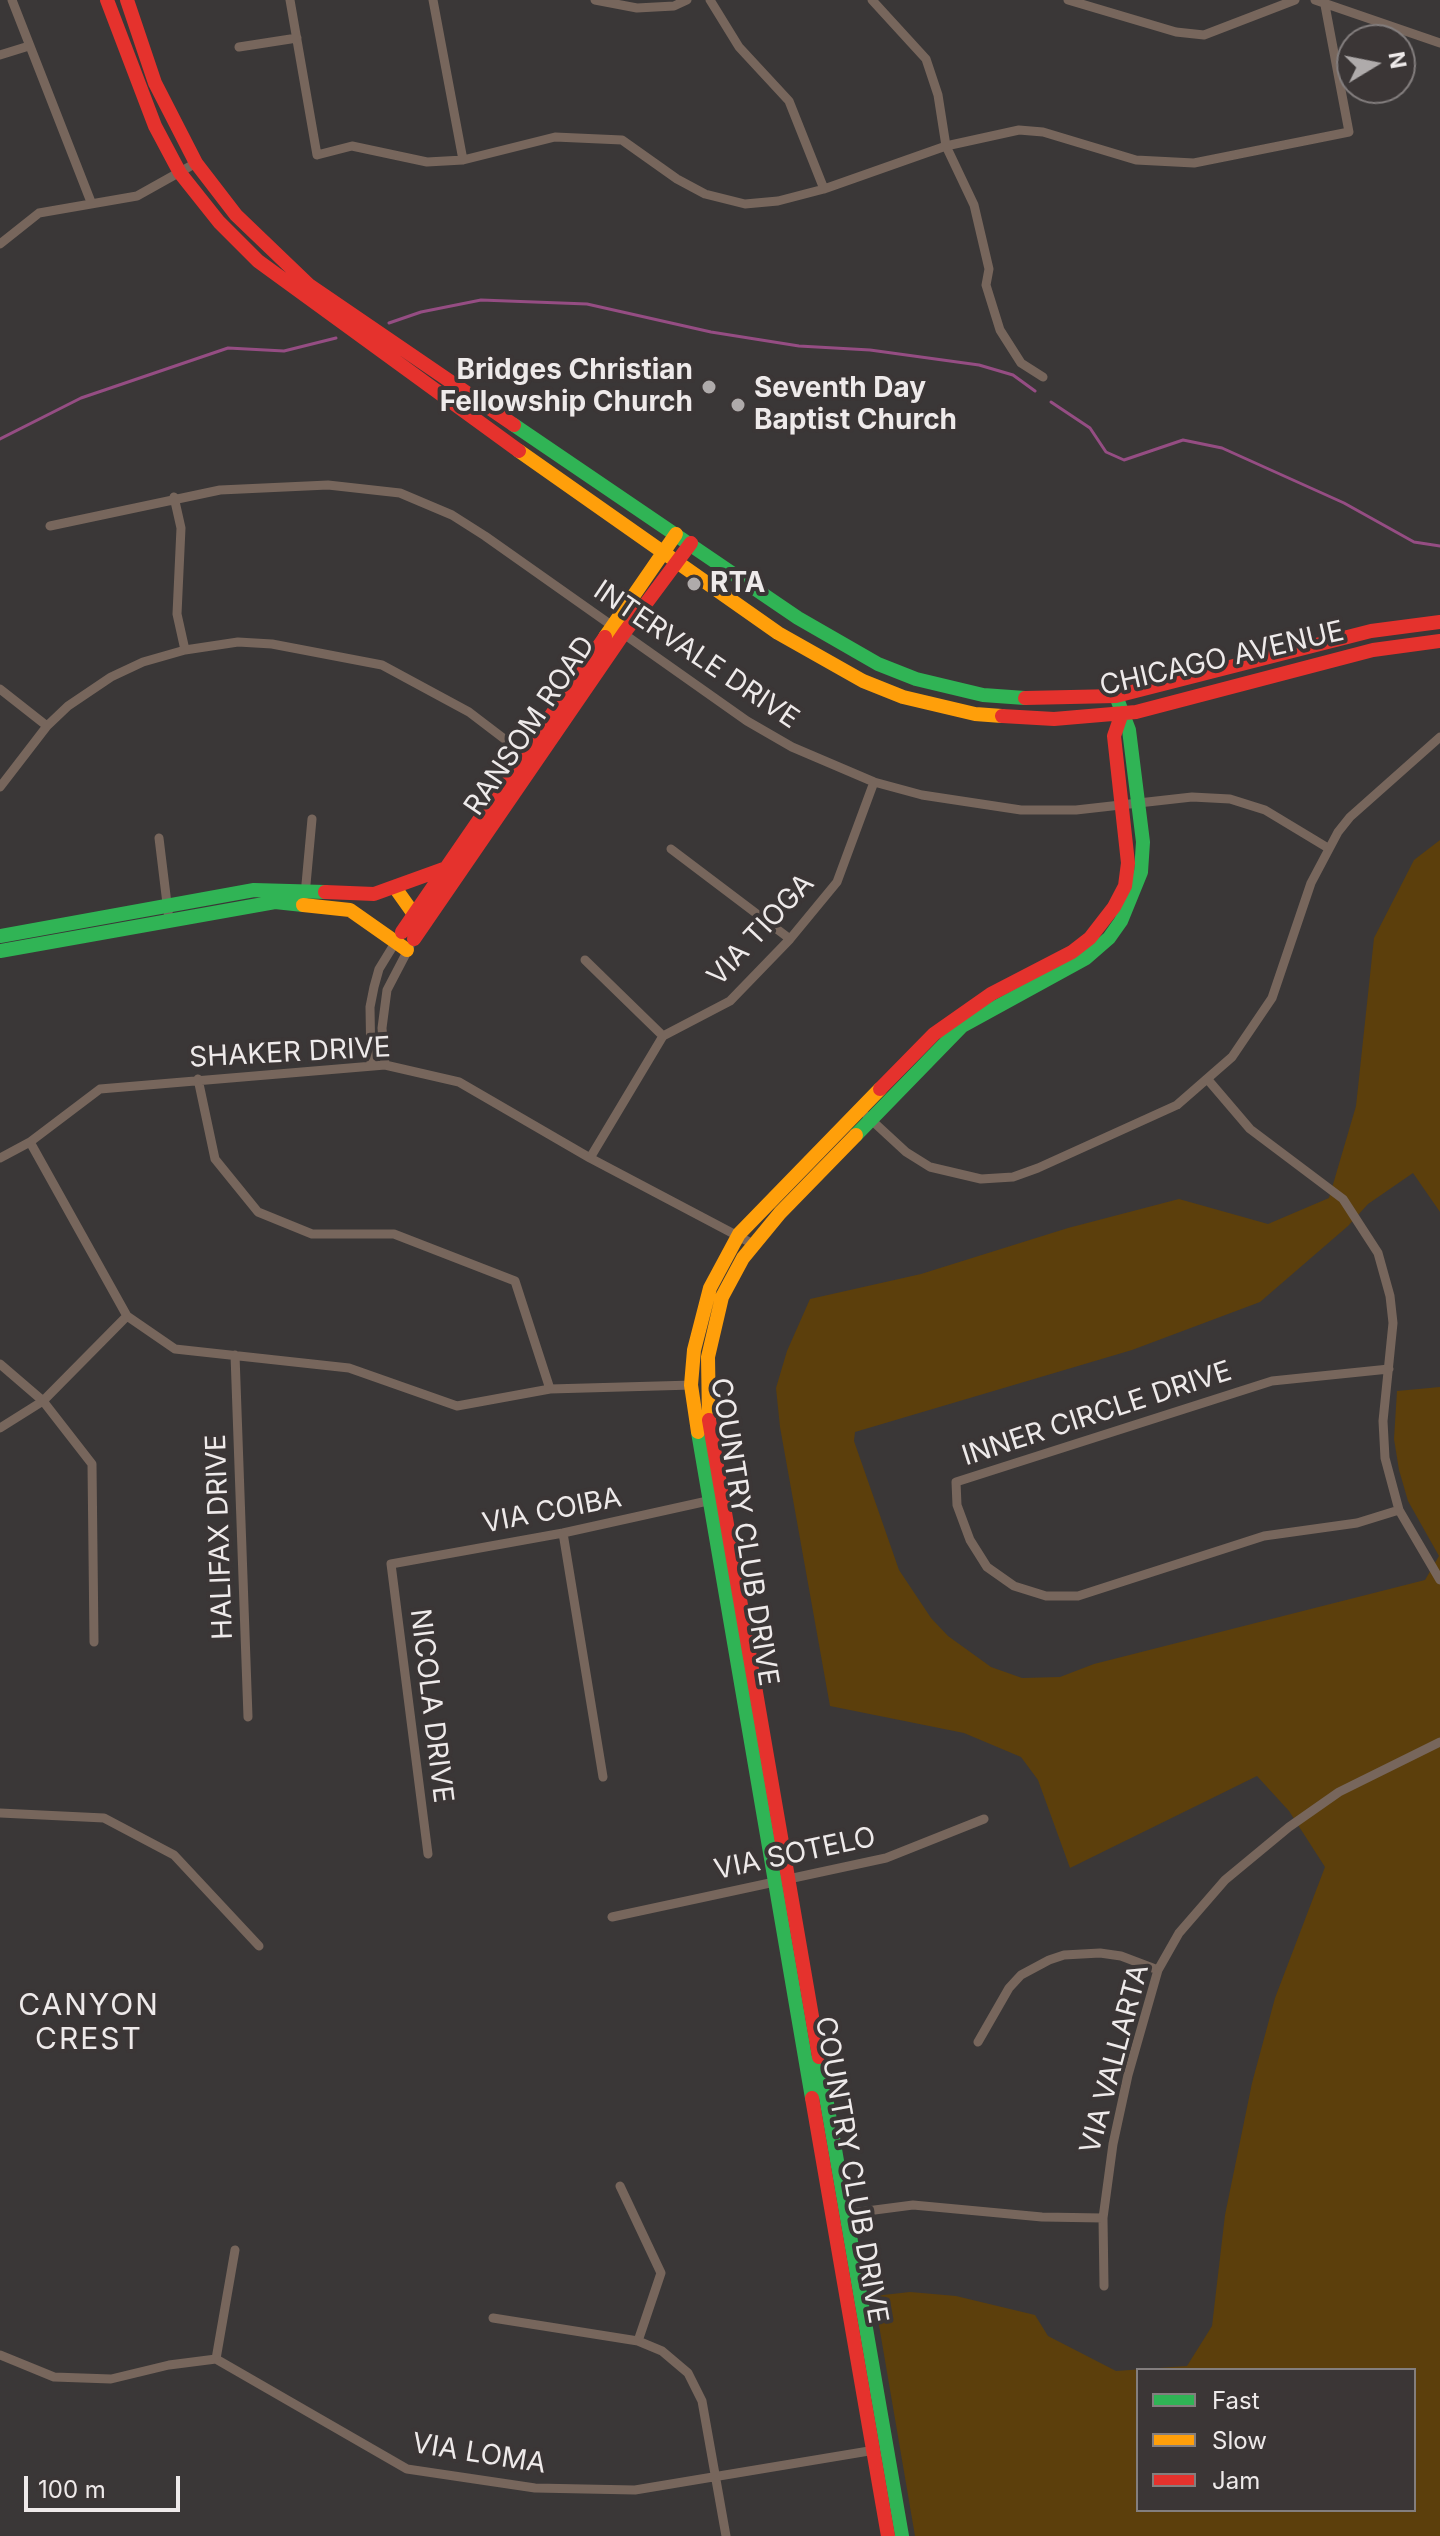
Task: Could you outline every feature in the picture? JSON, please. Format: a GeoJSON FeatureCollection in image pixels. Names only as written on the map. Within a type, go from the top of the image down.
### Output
{"type":"FeatureCollection","features":[{"type":"Feature","properties":{"kind":"street"},"geometry":{"type":"LineString","coordinates":[[12,0],[91,202]]}},
{"type":"Feature","properties":{"kind":"street","name":"CHICAGO AVENUE"},"geometry":{"type":"LineString","coordinates":[[107,0],[155,126],[180,173],[219,222],[270,270],[816,658],[903,697],[975,714],[1042,719],[1122,713],[1373,650],[1440,641]]}},
{"type":"Feature","properties":{"kind":"street","name":"CHICAGO AVENUE"},"geometry":{"type":"LineString","coordinates":[[127,0],[155,83],[196,163],[236,215],[309,285],[834,642],[916,679],[983,695],[1046,700],[1116,696],[1371,631],[1440,622]]}},
{"type":"Feature","properties":{"kind":"street"},"geometry":{"type":"LineString","coordinates":[[290,0],[317,155],[352,146],[427,162],[463,160],[555,137],[622,140],[691,187],[745,204],[778,201],[824,189],[946,146],[1019,130],[1043,132],[1136,160],[1194,163],[1349,132],[1321,1]]}},
{"type":"Feature","properties":{"kind":"street"},"geometry":{"type":"LineString","coordinates":[[433,0],[463,160]]}},
{"type":"Feature","properties":{"kind":"street"},"geometry":{"type":"LineString","coordinates":[[595,0],[637,8],[674,6],[687,0]]}},
{"type":"Feature","properties":{"kind":"street"},"geometry":{"type":"LineString","coordinates":[[710,0],[739,47],[789,101],[824,189]]}},
{"type":"Feature","properties":{"kind":"street"},"geometry":{"type":"LineString","coordinates":[[872,0],[926,59],[938,95],[946,146],[974,205],[989,269],[986,285],[1000,330],[1021,363],[1043,377]]}},
{"type":"Feature","properties":{"kind":"street"},"geometry":{"type":"LineString","coordinates":[[1068,0],[1176,32],[1204,35],[1236,26],[1264,9],[1295,0]]}},
{"type":"Feature","properties":{"kind":"street"},"geometry":{"type":"LineString","coordinates":[[1321,1],[1440,43]]}},
{"type":"Feature","properties":{"kind":"street"},"geometry":{"type":"LineString","coordinates":[[239,47],[297,38]]}},
{"type":"Feature","properties":{"kind":"street"},"geometry":{"type":"LineString","coordinates":[[0,55],[29,46]]}},
{"type":"Feature","properties":{"kind":"street"},"geometry":{"type":"LineString","coordinates":[[0,244],[39,213],[137,196],[196,163]]}},
{"type":"Feature","properties":{"kind":"street","name":"INTERVALE DRIVE"},"geometry":{"type":"LineString","coordinates":[[50,526],[174,497],[220,490],[328,485],[400,493],[452,515],[747,721],[792,747],[874,782],[934,798],[1021,810],[1132,804],[1192,797],[1230,799],[1265,810],[1328,848]]}},
{"type":"Feature","properties":{"kind":"street"},"geometry":{"type":"LineString","coordinates":[[174,497],[181,528],[177,614],[185,650]]}},
{"type":"Feature","properties":{"kind":"street","name":"RANSOM ROAD"},"geometry":{"type":"LineString","coordinates":[[408,938],[618,630],[676,534]]}},
{"type":"Feature","properties":{"kind":"street","name":"RANSOM ROAD"},"geometry":{"type":"LineString","coordinates":[[618,630],[691,543]]}},
{"type":"Feature","properties":{"kind":"street"},"geometry":{"type":"LineString","coordinates":[[0,787],[47,726],[68,706],[111,677],[143,662],[185,650],[238,642],[272,644],[382,665],[469,712],[531,759]]}},
{"type":"Feature","properties":{"kind":"street"},"geometry":{"type":"LineString","coordinates":[[0,689],[47,726]]}},
{"type":"Feature","properties":{"kind":"street","name":"COUNTRY CLUB DRIVE"},"geometry":{"type":"LineString","coordinates":[[888,2536],[880,2449],[715,1500],[698,1385],[700,1318],[710,1288],[739,1234],[961,1012],[1072,952],[1098,930],[1125,886],[1132,804],[1129,730],[1116,696]]}},
{"type":"Feature","properties":{"kind":"street"},"geometry":{"type":"LineString","coordinates":[[861,1110],[906,1152],[930,1167],[981,1179],[1013,1177],[1149,1121],[1177,1105],[1209,1081],[1251,1033],[1272,998],[1311,883],[1328,848],[1350,817],[1440,737]]}},
{"type":"Feature","properties":{"kind":"street","name":"RANSOM ROAD"},"geometry":{"type":"LineString","coordinates":[[408,938],[414,914],[531,759]]}},
{"type":"Feature","properties":{"kind":"street","name":"VIA TIOGA"},"geometry":{"type":"LineString","coordinates":[[663,1036],[730,1001],[790,939],[837,882],[874,782]]}},
{"type":"Feature","properties":{"kind":"street","name":"COUNTRY CLUB DRIVE"},"geometry":{"type":"LineString","coordinates":[[698,1385],[722,1297],[753,1244],[780,1213],[873,1121],[905,1081],[962,1026],[980,1013],[1061,973],[1109,938],[1131,902],[1141,872],[1143,842],[1132,804]]}},
{"type":"Feature","properties":{"kind":"street"},"geometry":{"type":"LineString","coordinates":[[305,899],[312,819]]}},
{"type":"Feature","properties":{"kind":"street"},"geometry":{"type":"LineString","coordinates":[[159,838],[168,913]]}},
{"type":"Feature","properties":{"kind":"street"},"geometry":{"type":"LineString","coordinates":[[671,849],[790,939]]}},
{"type":"Feature","properties":{"kind":"street"},"geometry":{"type":"LineString","coordinates":[[0,936],[256,903],[356,896],[396,889],[446,868]]}},
{"type":"Feature","properties":{"kind":"street"},"geometry":{"type":"LineString","coordinates":[[396,889],[414,914]]}},
{"type":"Feature","properties":{"kind":"street"},"geometry":{"type":"LineString","coordinates":[[305,899],[361,915],[408,938]]}},
{"type":"Feature","properties":{"kind":"street"},"geometry":{"type":"LineString","coordinates":[[0,951],[168,913]]}},
{"type":"Feature","properties":{"kind":"street"},"geometry":{"type":"LineString","coordinates":[[385,1065],[384,1008],[408,938]]}},
{"type":"Feature","properties":{"kind":"street"},"geometry":{"type":"LineString","coordinates":[[371,1066],[370,1007],[379,969],[408,938]]}},
{"type":"Feature","properties":{"kind":"street"},"geometry":{"type":"LineString","coordinates":[[585,960],[663,1036],[590,1158]]}},
{"type":"Feature","properties":{"kind":"street","name":"SHAKER DRIVE"},"geometry":{"type":"LineString","coordinates":[[0,1158],[30,1142],[100,1089],[385,1065],[459,1082],[590,1158],[753,1244]]}},
{"type":"Feature","properties":{"kind":"street"},"geometry":{"type":"LineString","coordinates":[[198,1079],[215,1159],[258,1212],[312,1234],[394,1234],[515,1281],[550,1389]]}},
{"type":"Feature","properties":{"kind":"street"},"geometry":{"type":"LineString","coordinates":[[1209,1081],[1250,1129],[1343,1199],[1370,1235],[1390,1296],[1393,1323],[1383,1421],[1385,1458],[1399,1510],[1440,1580]]}},
{"type":"Feature","properties":{"kind":"street"},"geometry":{"type":"LineString","coordinates":[[30,1142],[127,1316],[175,1349],[349,1368],[457,1406],[550,1389],[698,1385]]}},
{"type":"Feature","properties":{"kind":"street"},"geometry":{"type":"LineString","coordinates":[[0,1428],[43,1401],[127,1316]]}},
{"type":"Feature","properties":{"kind":"street","name":"HALIFAX DRIVE"},"geometry":{"type":"LineString","coordinates":[[235,1355],[248,1717]]}},
{"type":"Feature","properties":{"kind":"street"},"geometry":{"type":"LineString","coordinates":[[0,1364],[43,1401],[92,1464],[94,1642]]}},
{"type":"Feature","properties":{"kind":"street","name":"INNER CIRCLE DRIVE"},"geometry":{"type":"LineString","coordinates":[[1389,1369],[1272,1381],[956,1482],[957,1505],[970,1540],[987,1567],[1014,1586],[1046,1596],[1078,1596],[1264,1536],[1357,1523],[1399,1510]]}},
{"type":"Feature","properties":{"kind":"street","name":"VIA COIBA"},"geometry":{"type":"LineString","coordinates":[[391,1564],[563,1533],[715,1500]]}},
{"type":"Feature","properties":{"kind":"street"},"geometry":{"type":"LineString","coordinates":[[563,1533],[603,1777]]}},
{"type":"Feature","properties":{"kind":"street","name":"NICOLA DRIVE"},"geometry":{"type":"LineString","coordinates":[[391,1564],[428,1854]]}},
{"type":"Feature","properties":{"kind":"street","name":"VIA VALLARTA"},"geometry":{"type":"LineString","coordinates":[[1104,2286],[1103,2218],[1107,2175],[1128,2075],[1158,1970],[1179,1933],[1204,1902],[1289,1827],[1339,1792],[1440,1742]]}},
{"type":"Feature","properties":{"kind":"street"},"geometry":{"type":"LineString","coordinates":[[0,1813],[104,1818],[174,1855],[259,1946]]}},
{"type":"Feature","properties":{"kind":"street","name":"VIA SOTELO"},"geometry":{"type":"LineString","coordinates":[[612,1917],[886,1858],[984,1819]]}},
{"type":"Feature","properties":{"kind":"street"},"geometry":{"type":"LineString","coordinates":[[978,2042],[1009,1988],[1021,1975],[1049,1960],[1086,1952],[1100,1953],[1121,1956],[1158,1970]]}},
{"type":"Feature","properties":{"kind":"street"},"geometry":{"type":"LineString","coordinates":[[620,2186],[661,2273],[638,2341]]}},
{"type":"Feature","properties":{"kind":"street"},"geometry":{"type":"LineString","coordinates":[[840,2214],[913,2205],[1042,2217],[1103,2218]]}},
{"type":"Feature","properties":{"kind":"street"},"geometry":{"type":"LineString","coordinates":[[0,2355],[54,2377],[111,2379],[169,2365],[216,2359],[235,2250]]}},
{"type":"Feature","properties":{"kind":"street"},"geometry":{"type":"LineString","coordinates":[[493,2318],[638,2341],[662,2351],[688,2373],[702,2401],[726,2536]]}},
{"type":"Feature","properties":{"kind":"street","name":"VIA LOMA"},"geometry":{"type":"LineString","coordinates":[[216,2359],[407,2469],[535,2488],[635,2490],[880,2449]]}},
{"type":"Feature","properties":{"kind":"street","name":"COUNTRY CLUB DRIVE"},"geometry":{"type":"LineString","coordinates":[[880,2449],[902,2536]]}},
{"type":"Feature","properties":{"kind":"shaded area"},"geometry":{"type":"Polygon","coordinates":[[[1440,840],[1440,1212],[1413,1173],[1368,1204],[1348,1226],[1260,1302],[1132,1350],[855,1432],[854,1441],[899,1570],[931,1618],[948,1636],[991,1667],[1022,1678],[1060,1677],[1094,1664],[1425,1580],[1439,1556],[1408,1501],[1399,1470],[1394,1439],[1397,1391],[1440,1387],[1440,2536],[915,2536],[874,2296],[910,2292],[956,2296],[1035,2315],[1048,2336],[1116,2371],[1136,2370],[1136,2512],[1416,2512],[1416,2368],[1159,2368],[1187,2366],[1212,2326],[1225,2215],[1252,2083],[1275,1998],[1325,1867],[1289,1811],[1257,1776],[1070,1868],[1038,1780],[1021,1757],[964,1733],[830,1706],[780,1427],[776,1388],[787,1351],[810,1299],[921,1274],[1068,1228],[1179,1199],[1268,1224],[1329,1198],[1356,1106],[1374,938],[1414,860],[1440,840]]]}},
{"type":"Feature","properties":{"kind":"waterway"},"geometry":{"type":"LineString","coordinates":[[389,323],[421,312],[481,300],[587,304],[711,332],[799,346],[870,350],[979,365],[1013,375],[1035,391]]}},
{"type":"Feature","properties":{"kind":"waterway"},"geometry":{"type":"LineString","coordinates":[[0,439],[81,398],[228,348],[284,351],[336,338]]}},
{"type":"Feature","properties":{"kind":"waterway"},"geometry":{"type":"LineString","coordinates":[[1051,402],[1090,428],[1106,452],[1124,460],[1183,440],[1222,448],[1344,503],[1414,542],[1440,546]]}},
{"type":"Feature","properties":{"kind":"traffic: fast"},"geometry":{"type":"LineString","coordinates":[[514,425],[798,618],[878,664],[916,679],[983,695],[1025,698]]}},
{"type":"Feature","properties":{"kind":"traffic: fast"},"geometry":{"type":"LineString","coordinates":[[856,1135],[962,1026],[1086,958],[1109,938],[1121,921],[1141,872],[1143,842],[1129,730],[1116,696]]}},
{"type":"Feature","properties":{"kind":"traffic: fast"},"geometry":{"type":"LineString","coordinates":[[0,936],[254,890],[325,892]]}},
{"type":"Feature","properties":{"kind":"traffic: fast"},"geometry":{"type":"LineString","coordinates":[[0,951],[275,902],[303,905]]}},
{"type":"Feature","properties":{"kind":"traffic: fast"},"geometry":{"type":"LineString","coordinates":[[698,1432],[812,2098]]}},
{"type":"Feature","properties":{"kind":"traffic: fast"},"geometry":{"type":"LineString","coordinates":[[819,2057],[902,2536]]}},
{"type":"Feature","properties":{"kind":"traffic: slow"},"geometry":{"type":"LineString","coordinates":[[519,451],[778,633],[863,681],[903,697],[975,714],[1002,716]]}},
{"type":"Feature","properties":{"kind":"traffic: slow"},"geometry":{"type":"LineString","coordinates":[[605,637],[676,534]]}},
{"type":"Feature","properties":{"kind":"traffic: slow"},"geometry":{"type":"LineString","coordinates":[[396,889],[418,920]]}},
{"type":"Feature","properties":{"kind":"traffic: slow"},"geometry":{"type":"LineString","coordinates":[[303,905],[350,910],[407,950]]}},
{"type":"Feature","properties":{"kind":"traffic: slow"},"geometry":{"type":"LineString","coordinates":[[698,1432],[691,1385],[694,1350],[710,1288],[739,1234],[880,1089]]}},
{"type":"Feature","properties":{"kind":"traffic: slow"},"geometry":{"type":"LineString","coordinates":[[709,1420],[708,1357],[722,1297],[743,1258],[780,1213],[856,1135]]}},
{"type":"Feature","properties":{"kind":"traffic: jam"},"geometry":{"type":"LineString","coordinates":[[107,0],[155,126],[180,173],[219,222],[258,261],[519,451]]}},
{"type":"Feature","properties":{"kind":"traffic: jam"},"geometry":{"type":"LineString","coordinates":[[127,0],[155,83],[196,163],[236,215],[309,285],[514,425]]}},
{"type":"Feature","properties":{"kind":"traffic: jam"},"geometry":{"type":"LineString","coordinates":[[414,939],[624,633],[691,543]]}},
{"type":"Feature","properties":{"kind":"traffic: jam"},"geometry":{"type":"LineString","coordinates":[[1025,698],[1116,696],[1371,631],[1440,622]]}},
{"type":"Feature","properties":{"kind":"traffic: jam"},"geometry":{"type":"LineString","coordinates":[[402,932],[605,637]]}},
{"type":"Feature","properties":{"kind":"traffic: jam"},"geometry":{"type":"LineString","coordinates":[[1002,716],[1054,719],[1136,712],[1373,650],[1440,641]]}},
{"type":"Feature","properties":{"kind":"traffic: jam"},"geometry":{"type":"LineString","coordinates":[[880,1089],[934,1034],[991,994],[1072,952],[1090,938],[1114,907],[1125,886],[1128,863],[1114,736],[1122,713]]}},
{"type":"Feature","properties":{"kind":"traffic: jam"},"geometry":{"type":"LineString","coordinates":[[325,892],[374,894],[446,868]]}},
{"type":"Feature","properties":{"kind":"traffic: jam"},"geometry":{"type":"LineString","coordinates":[[709,1420],[819,2057]]}},
{"type":"Feature","properties":{"kind":"traffic: jam"},"geometry":{"type":"LineString","coordinates":[[812,2098],[888,2536]]}},
{"type":"Feature","properties":{"kind":"place","name":"Bridges Christian Fellowship Church"},"geometry":{"type":"Point","coordinates":[709,387]}},
{"type":"Feature","properties":{"kind":"place","name":"Seventh Day Baptist Church"},"geometry":{"type":"Point","coordinates":[738,405]}},
{"type":"Feature","properties":{"kind":"place","name":"RTA"},"geometry":{"type":"Point","coordinates":[694,584]}},
{"type":"Feature","properties":{"kind":"district","name":"CANYON CREST"},"geometry":{"type":"Point","coordinates":[89,2023]}}]}
